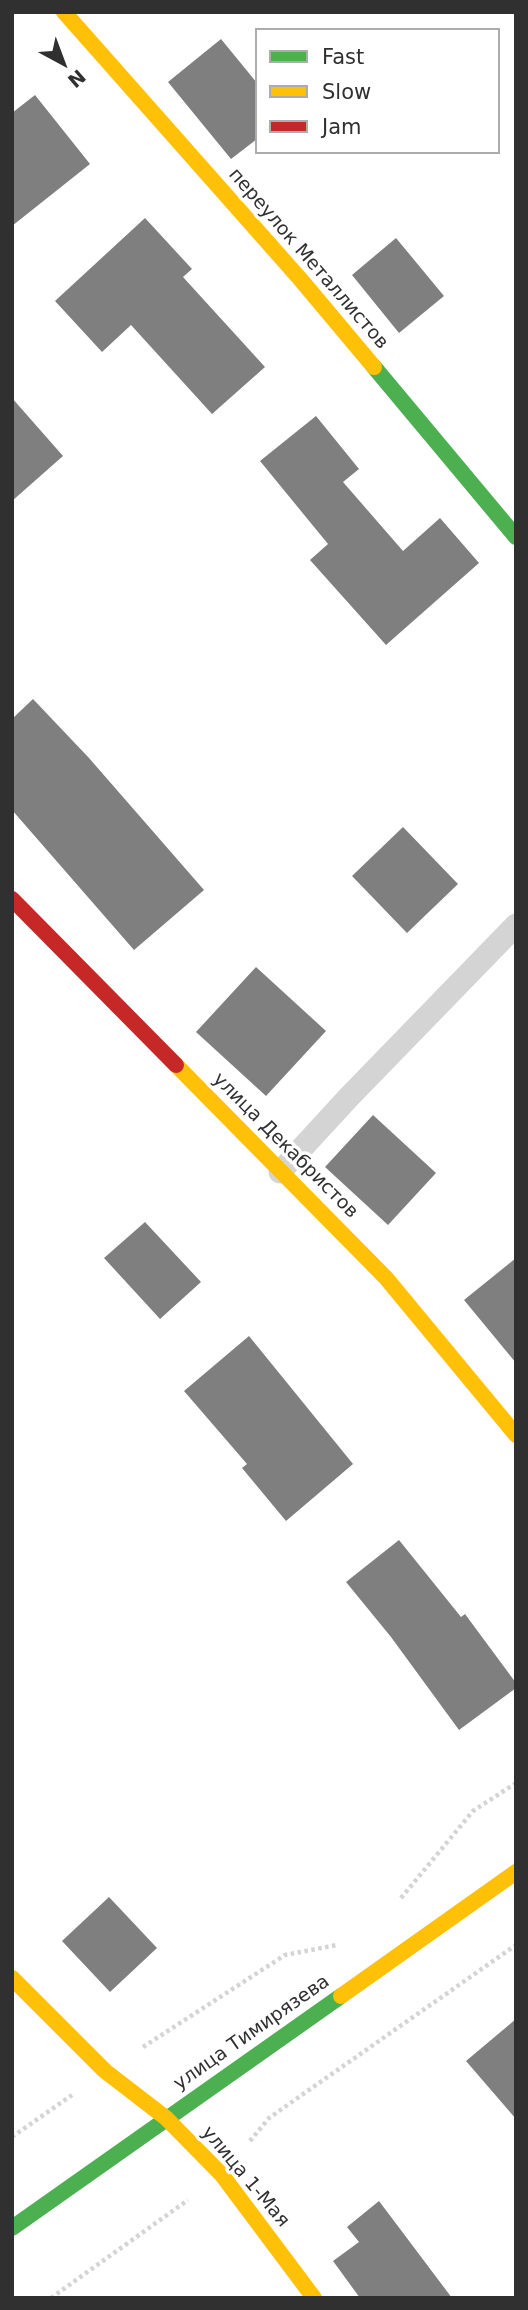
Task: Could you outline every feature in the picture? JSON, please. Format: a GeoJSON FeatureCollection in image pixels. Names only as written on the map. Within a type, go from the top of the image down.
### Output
{"type":"FeatureCollection","features":[{"type":"Feature","properties":{"kind":"street","name":"переулок Металлистов"},"geometry":{"type":"LineString","coordinates":[[64,12],[301,280],[516,537]]}},
{"type":"Feature","properties":{"kind":"street","name":"улица Декабристов"},"geometry":{"type":"LineString","coordinates":[[12,899],[386,1278],[516,1435]]}},
{"type":"Feature","properties":{"kind":"street","name":"улица Тимирязева"},"geometry":{"type":"LineString","coordinates":[[12,2228],[516,1872]]}},
{"type":"Feature","properties":{"kind":"street","name":"улица 1-Мая"},"geometry":{"type":"LineString","coordinates":[[12,1979],[105,2071],[166,2118],[222,2175],[314,2298]]}},
{"type":"Feature","properties":{"kind":"lane"},"geometry":{"type":"LineString","coordinates":[[280,1171],[516,925]]}},
{"type":"Feature","properties":{"kind":"path"},"geometry":{"type":"LineString","coordinates":[[393,1907],[473,1811],[516,1783]]}},
{"type":"Feature","properties":{"kind":"path"},"geometry":{"type":"LineString","coordinates":[[12,2137],[105,2071],[285,1955],[340,1944]]}},
{"type":"Feature","properties":{"kind":"path"},"geometry":{"type":"LineString","coordinates":[[51,2298],[222,2175],[269,2118],[516,1945]]}},
{"type":"Feature","properties":{"kind":"building"},"geometry":{"type":"Polygon","coordinates":[[[221,39],[255,81],[255,141],[231,159],[168,82],[221,39]]]}},
{"type":"Feature","properties":{"kind":"building"},"geometry":{"type":"Polygon","coordinates":[[[35,95],[90,164],[12,226],[12,113],[35,95]]]}},
{"type":"Feature","properties":{"kind":"building"},"geometry":{"type":"Polygon","coordinates":[[[145,218],[192,269],[183,277],[265,367],[212,414],[131,325],[102,352],[55,301],[145,218]]]}},
{"type":"Feature","properties":{"kind":"building"},"geometry":{"type":"Polygon","coordinates":[[[396,238],[444,296],[399,333],[352,275],[396,238]]]}},
{"type":"Feature","properties":{"kind":"building"},"geometry":{"type":"Polygon","coordinates":[[[12,398],[63,456],[12,501],[12,398]]]}},
{"type":"Feature","properties":{"kind":"building"},"geometry":{"type":"Polygon","coordinates":[[[316,416],[359,469],[343,482],[403,551],[440,518],[479,563],[386,645],[310,560],[328,544],[260,461],[316,416]]]}},
{"type":"Feature","properties":{"kind":"building"},"geometry":{"type":"Polygon","coordinates":[[[33,699],[89,758],[204,890],[134,950],[12,810],[12,719],[33,699]]]}},
{"type":"Feature","properties":{"kind":"building"},"geometry":{"type":"Polygon","coordinates":[[[403,827],[458,884],[407,933],[352,876],[403,827]]]}},
{"type":"Feature","properties":{"kind":"building"},"geometry":{"type":"Polygon","coordinates":[[[256,967],[326,1031],[266,1096],[196,1032],[256,967]]]}},
{"type":"Feature","properties":{"kind":"building"},"geometry":{"type":"Polygon","coordinates":[[[373,1115],[436,1173],[388,1225],[325,1167],[373,1115]]]}},
{"type":"Feature","properties":{"kind":"building"},"geometry":{"type":"Polygon","coordinates":[[[145,1222],[201,1282],[160,1319],[104,1258],[145,1222]]]}},
{"type":"Feature","properties":{"kind":"building"},"geometry":{"type":"Polygon","coordinates":[[[516,1258],[516,1363],[464,1300],[516,1258]]]}},
{"type":"Feature","properties":{"kind":"building"},"geometry":{"type":"Polygon","coordinates":[[[249,1336],[353,1464],[286,1521],[242,1468],[247,1464],[184,1391],[249,1336]]]}},
{"type":"Feature","properties":{"kind":"building"},"geometry":{"type":"Polygon","coordinates":[[[399,1540],[461,1617],[465,1614],[516,1683],[516,1688],[459,1730],[391,1637],[346,1582],[399,1540]]]}},
{"type":"Feature","properties":{"kind":"building"},"geometry":{"type":"Polygon","coordinates":[[[109,1897],[157,1948],[110,1992],[62,1941],[109,1897]]]}},
{"type":"Feature","properties":{"kind":"building"},"geometry":{"type":"Polygon","coordinates":[[[516,2019],[516,2119],[466,2061],[516,2019]]]}},
{"type":"Feature","properties":{"kind":"building"},"geometry":{"type":"Polygon","coordinates":[[[379,2201],[452,2298],[360,2298],[333,2261],[359,2242],[347,2227],[379,2201]]]}},
{"type":"Feature","properties":{"kind":"traffic: fast"},"geometry":{"type":"LineString","coordinates":[[374,367],[516,537]]}},
{"type":"Feature","properties":{"kind":"traffic: fast"},"geometry":{"type":"LineString","coordinates":[[12,2228],[341,1996]]}},
{"type":"Feature","properties":{"kind":"traffic: slow"},"geometry":{"type":"LineString","coordinates":[[64,12],[301,280],[374,367]]}},
{"type":"Feature","properties":{"kind":"traffic: slow"},"geometry":{"type":"LineString","coordinates":[[176,1065],[386,1278],[516,1435]]}},
{"type":"Feature","properties":{"kind":"traffic: slow"},"geometry":{"type":"LineString","coordinates":[[341,1996],[516,1872]]}},
{"type":"Feature","properties":{"kind":"traffic: slow"},"geometry":{"type":"LineString","coordinates":[[12,1978],[105,2071],[166,2118],[222,2175],[314,2298]]}},
{"type":"Feature","properties":{"kind":"traffic: jam"},"geometry":{"type":"LineString","coordinates":[[12,899],[176,1065]]}}]}
